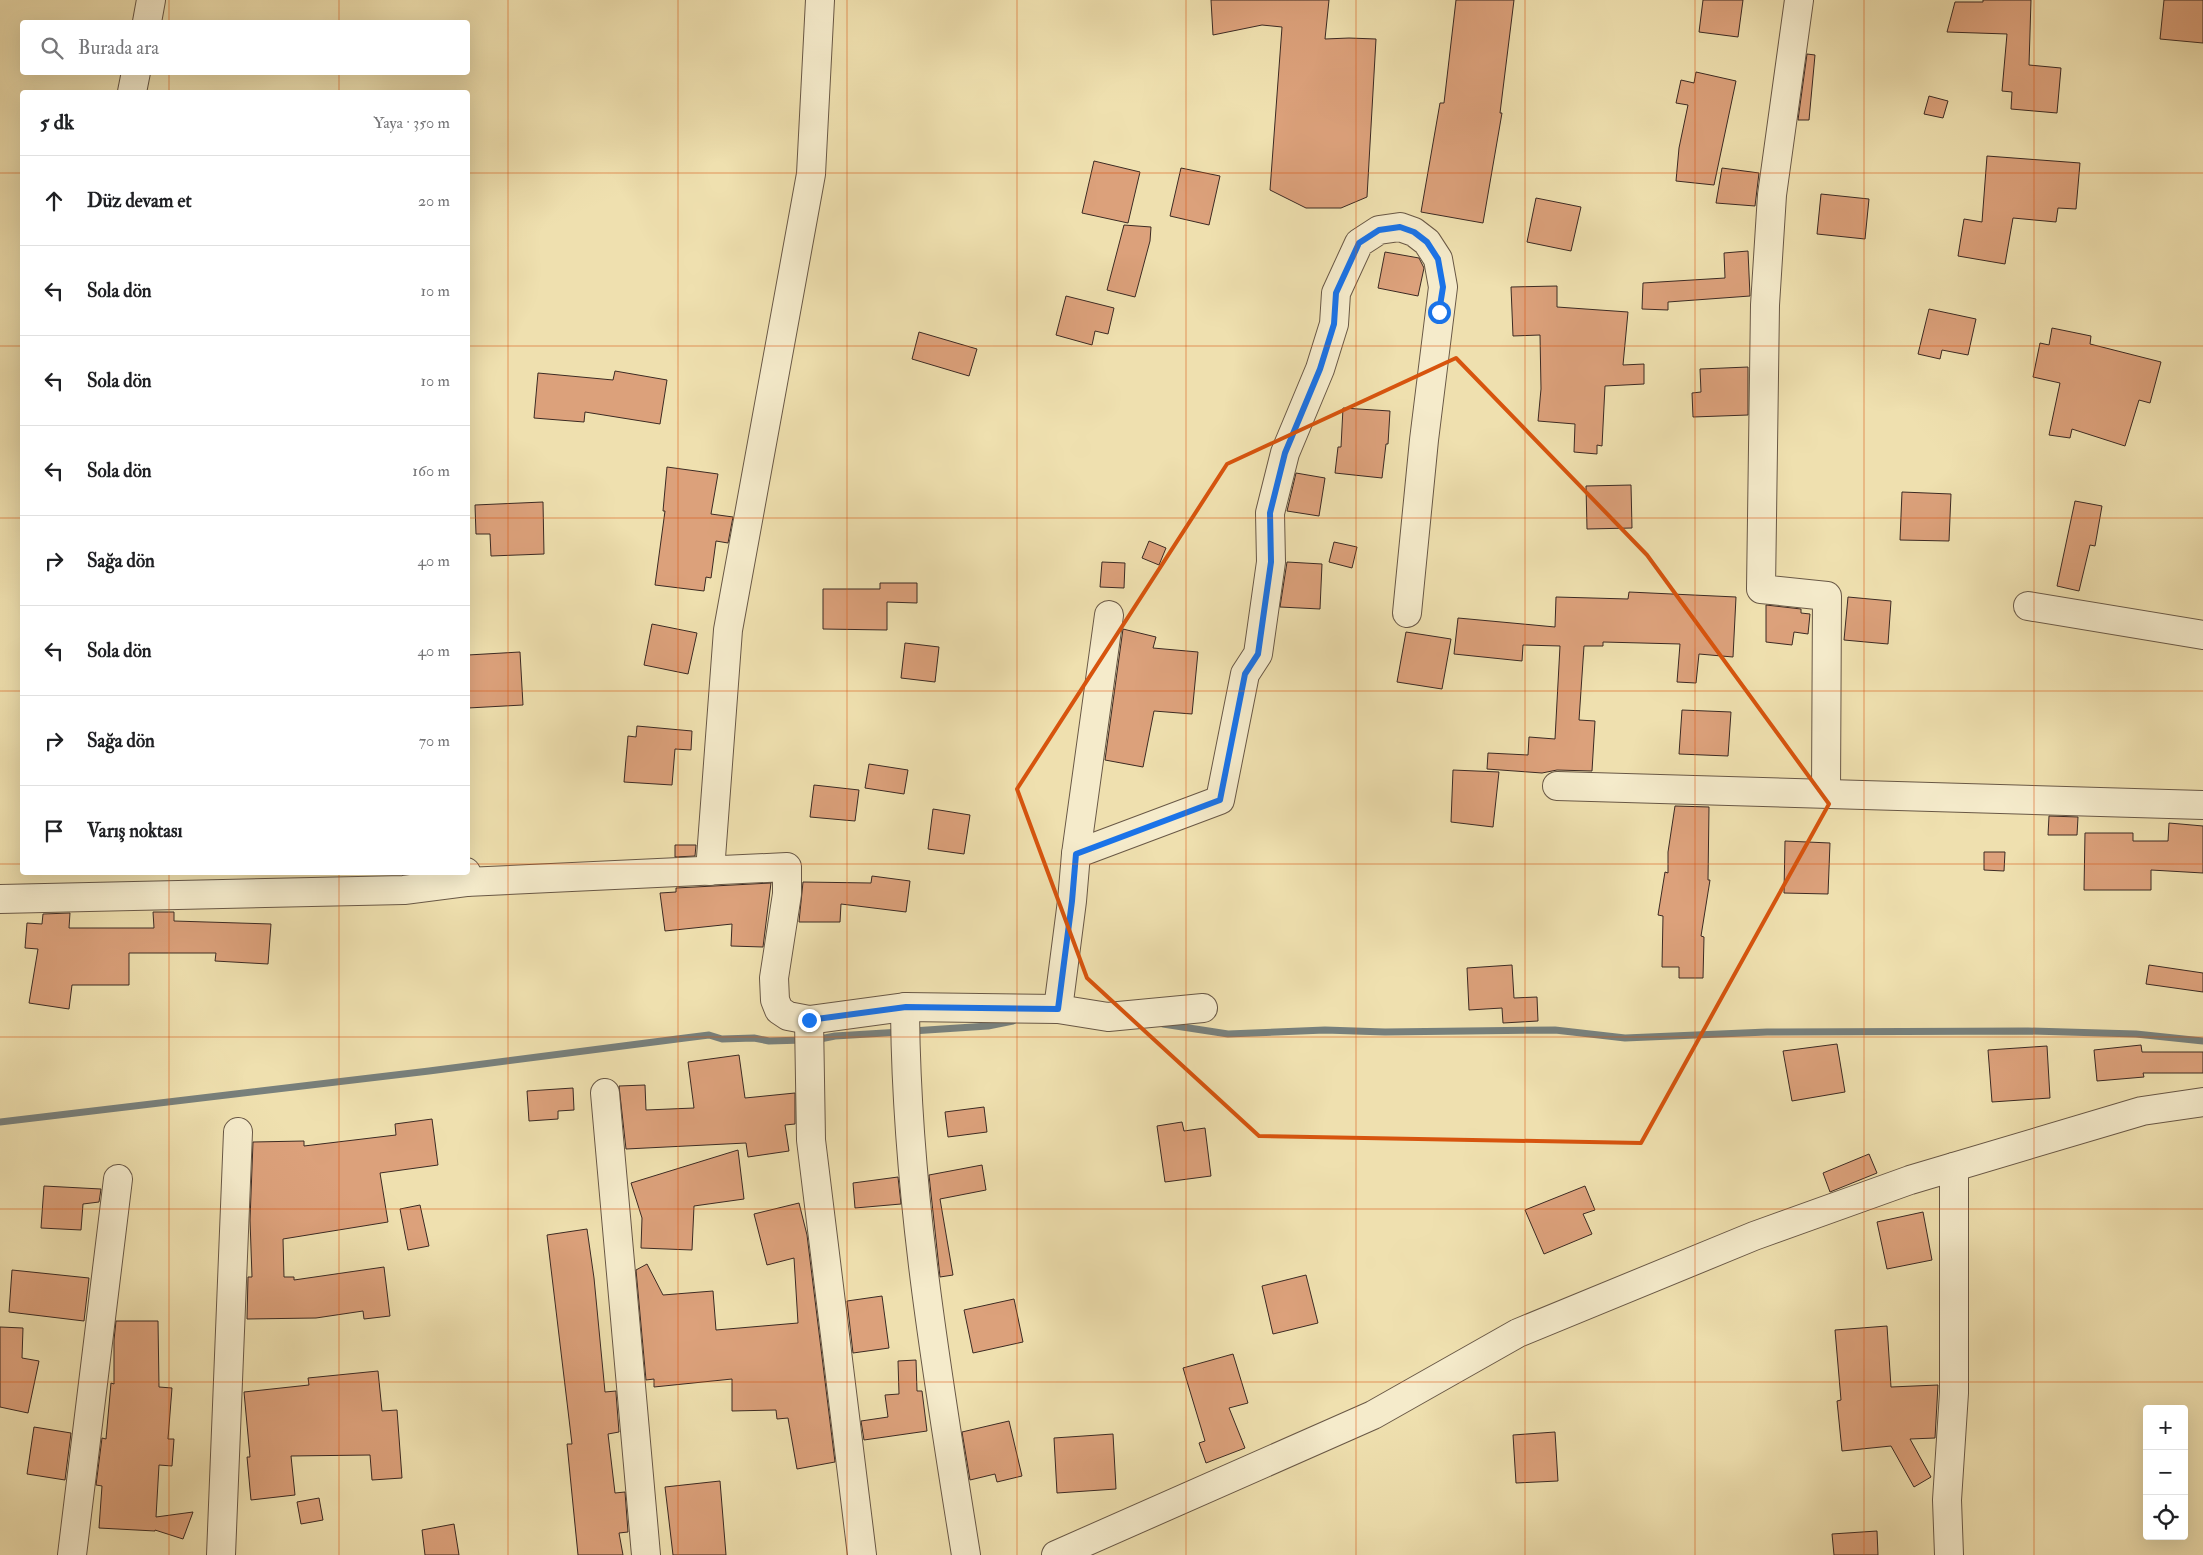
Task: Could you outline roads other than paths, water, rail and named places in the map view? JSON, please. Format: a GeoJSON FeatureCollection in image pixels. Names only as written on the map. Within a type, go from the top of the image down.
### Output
{"type":"FeatureCollection","features":[{"type":"Feature","properties":{"kind":"street"},"geometry":{"type":"LineString","coordinates":[[147,20],[152,0]]}},
{"type":"Feature","properties":{"kind":"street"},"geometry":{"type":"LineString","coordinates":[[710,871],[728,630],[811,174],[820,0]]}},
{"type":"Feature","properties":{"kind":"street"},"geometry":{"type":"LineString","coordinates":[[1799,0],[1772,195],[1765,306],[1761,588],[1827,596],[1826,792]]}},
{"type":"Feature","properties":{"kind":"street"},"geometry":{"type":"LineString","coordinates":[[132,90],[135,75]]}},
{"type":"Feature","properties":{"kind":"street"},"geometry":{"type":"LineString","coordinates":[[1076,854],[1220,800],[1245,674],[1258,654],[1271,562],[1270,513],[1285,453],[1320,369],[1334,324],[1336,293],[1359,243],[1379,230],[1400,227],[1414,232],[1427,242],[1438,259],[1443,287],[1424,440],[1407,613]]}},
{"type":"Feature","properties":{"kind":"street"},"geometry":{"type":"LineString","coordinates":[[2028,606],[2203,634]]}},
{"type":"Feature","properties":{"kind":"street"},"geometry":{"type":"LineString","coordinates":[[1058,1009],[1076,854],[1109,616]]}},
{"type":"Feature","properties":{"kind":"street"},"geometry":{"type":"LineString","coordinates":[[1558,786],[1826,792],[2203,805]]}},
{"type":"Feature","properties":{"kind":"street"},"geometry":{"type":"LineString","coordinates":[[0,899],[265,882],[404,890],[466,877],[710,871],[787,867],[787,894],[774,978],[775,1000],[779,1010],[788,1016],[809,1020],[906,1007],[1058,1009],[1108,1017],[1203,1008]]}},
{"type":"Feature","properties":{"kind":"street"},"geometry":{"type":"LineString","coordinates":[[906,1007],[909,1122],[922,1255],[934,1355],[966,1555]]}},
{"type":"Feature","properties":{"kind":"street"},"geometry":{"type":"LineString","coordinates":[[809,1020],[810,1140],[862,1555]]}},
{"type":"Feature","properties":{"kind":"street"},"geometry":{"type":"LineString","coordinates":[[604,1093],[646,1555]]}},
{"type":"Feature","properties":{"kind":"street"},"geometry":{"type":"LineString","coordinates":[[1060,1555],[1373,1415],[1518,1332],[1754,1236],[1910,1180],[2142,1111],[2203,1102]]}},
{"type":"Feature","properties":{"kind":"street"},"geometry":{"type":"LineString","coordinates":[[221,1555],[238,1132]]}},
{"type":"Feature","properties":{"kind":"street"},"geometry":{"type":"LineString","coordinates":[[1949,1555],[1948,1500],[1954,1393],[1954,1167]]}},
{"type":"Feature","properties":{"kind":"street"},"geometry":{"type":"LineString","coordinates":[[72,1555],[118,1179]]}},
{"type":"Feature","properties":{"kind":"waterway"},"geometry":{"type":"LineString","coordinates":[[912,1031],[988,1026],[1013,1021]]}},
{"type":"Feature","properties":{"kind":"waterway"},"geometry":{"type":"LineString","coordinates":[[1163,1024],[1228,1034],[1325,1030],[1385,1032],[1555,1030],[1625,1038],[1767,1032],[2028,1031],[2136,1034],[2203,1041]]}},
{"type":"Feature","properties":{"kind":"waterway"},"geometry":{"type":"LineString","coordinates":[[815,1040],[835,1036],[901,1032]]}},
{"type":"Feature","properties":{"kind":"waterway"},"geometry":{"type":"LineString","coordinates":[[0,1122],[429,1071],[709,1035],[722,1039],[804,1040]]}}]}
